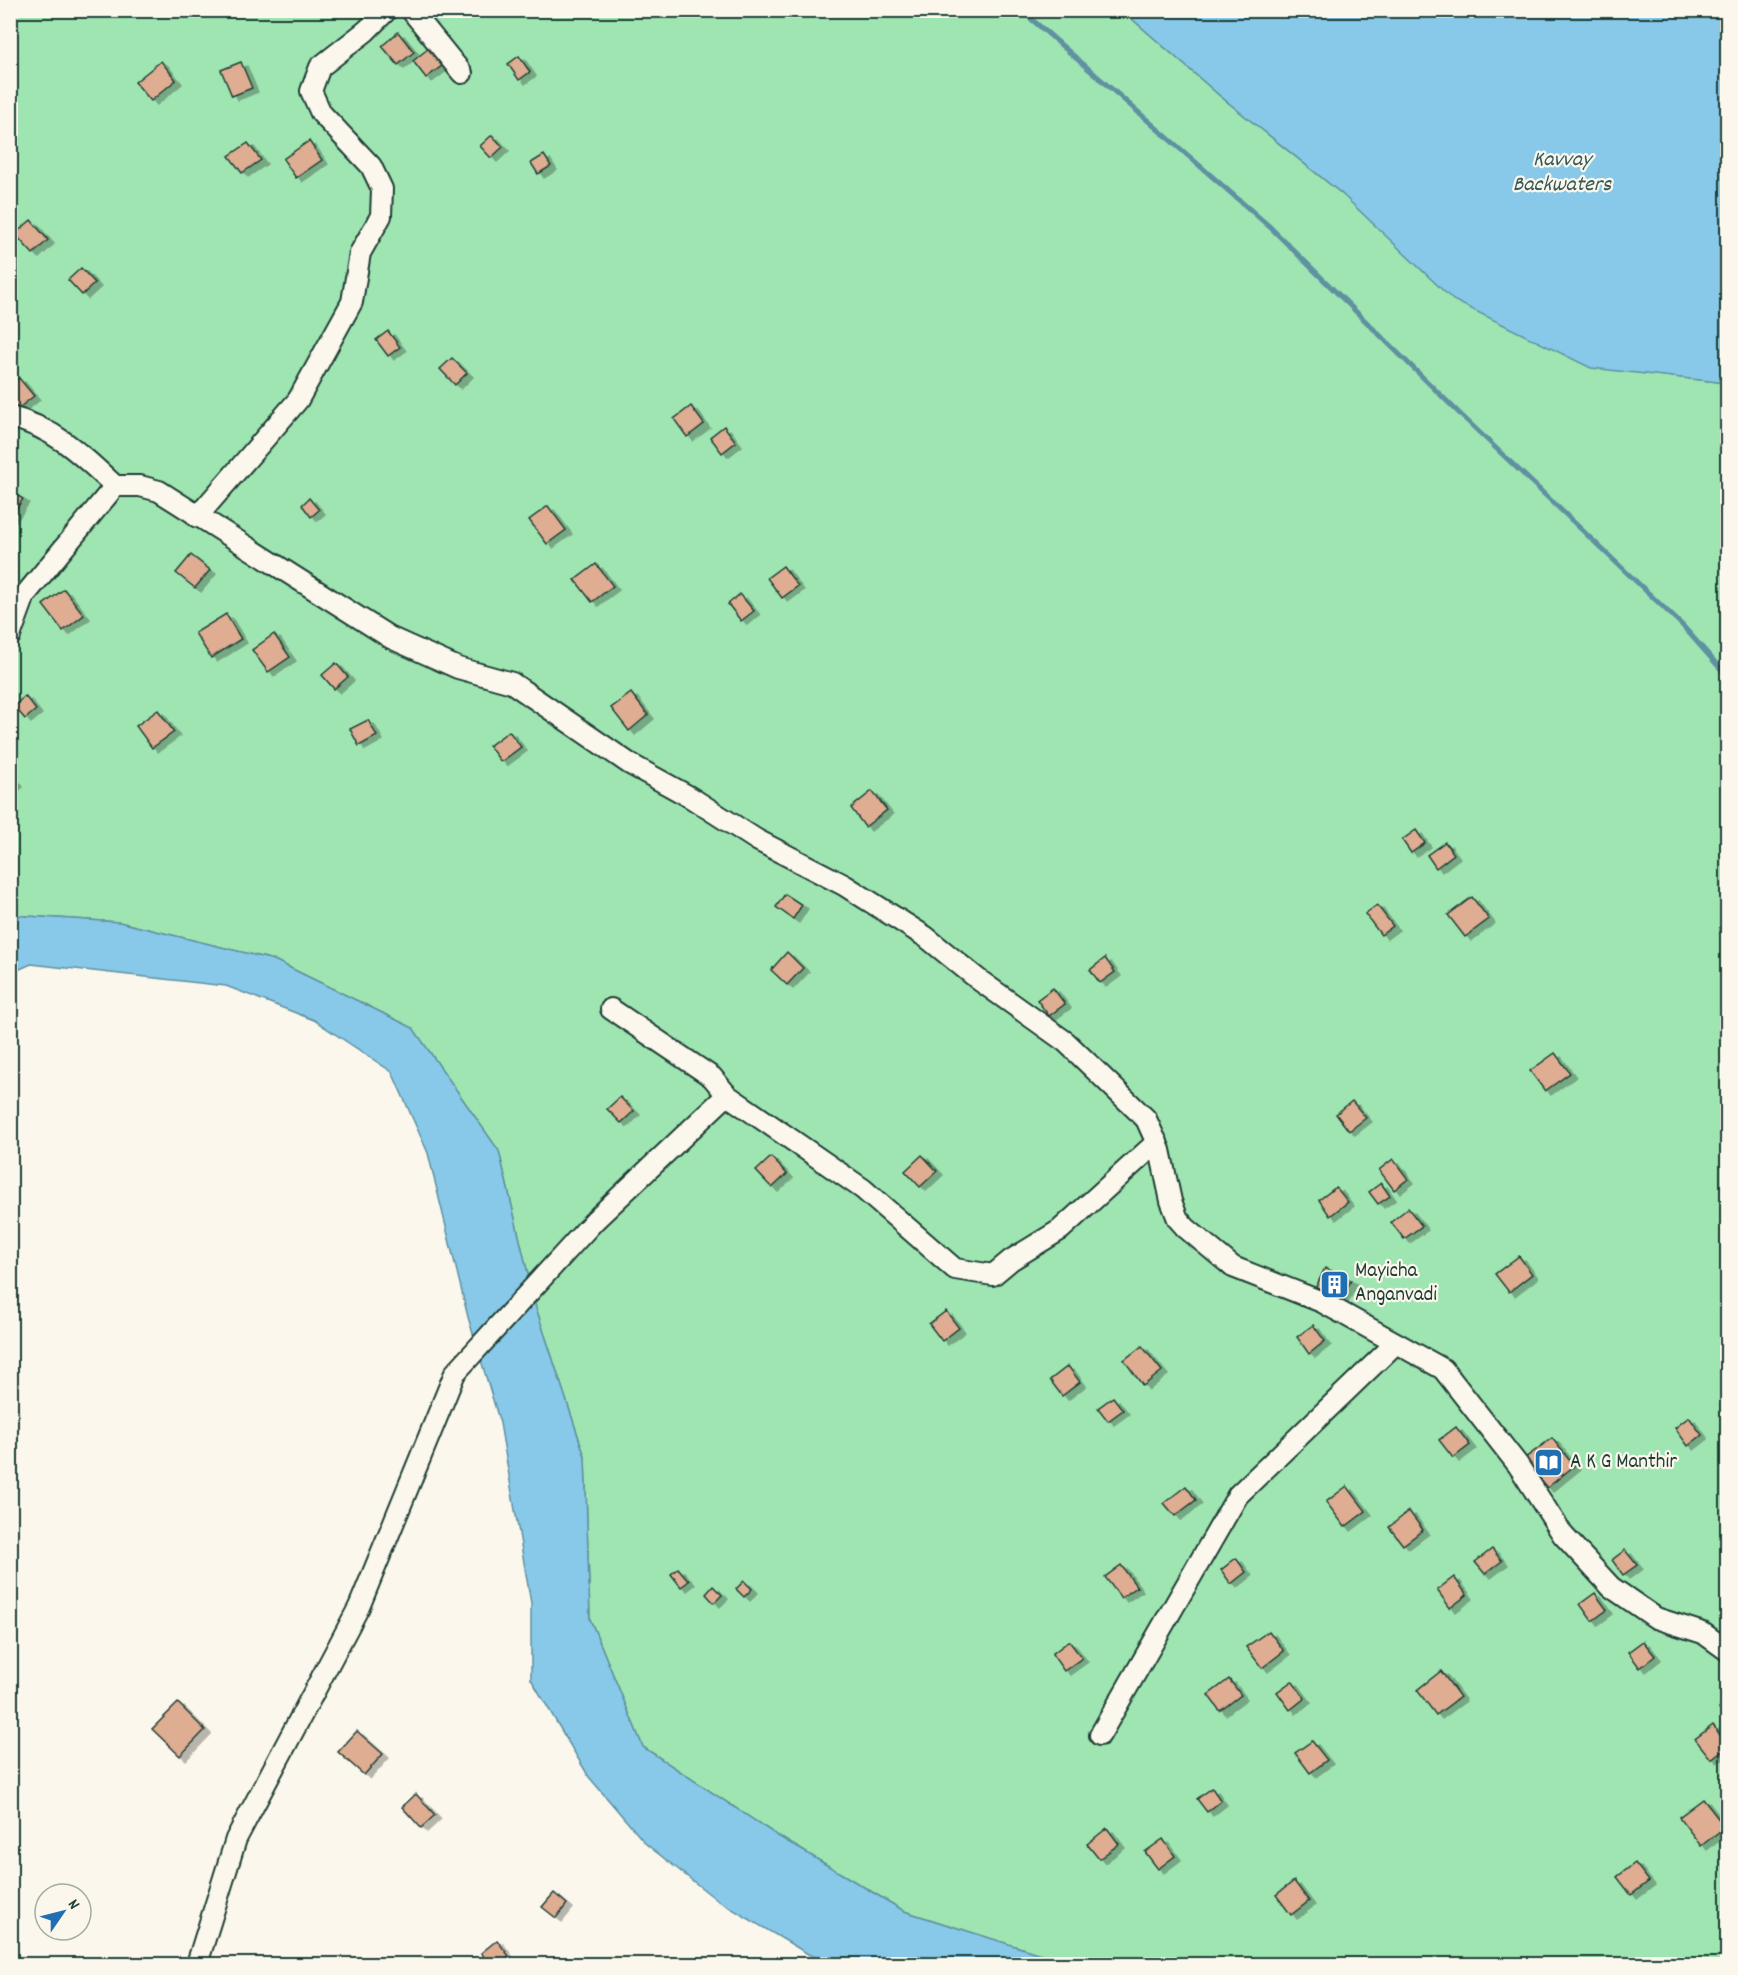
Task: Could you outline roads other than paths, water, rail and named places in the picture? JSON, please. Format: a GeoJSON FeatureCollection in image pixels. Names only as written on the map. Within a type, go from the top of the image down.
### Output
{"type":"FeatureCollection","features":[{"type":"Feature","properties":{"kind":"street"},"geometry":{"type":"LineString","coordinates":[[196,517],[298,400],[352,302],[360,253],[381,216],[382,189],[371,166],[321,112],[311,91],[320,67],[366,32],[387,10]]}},
{"type":"Feature","properties":{"kind":"street"},"geometry":{"type":"LineString","coordinates":[[411,10],[462,73]]}},
{"type":"Feature","properties":{"kind":"street"},"geometry":{"type":"LineString","coordinates":[[10,417],[30,422],[70,445],[115,486],[148,487],[391,638],[458,668],[512,682],[630,764],[690,797],[757,840],[844,885],[926,937],[979,980],[1066,1042],[1146,1119],[1157,1142],[1171,1201],[1178,1219],[1186,1228],[1233,1267],[1322,1302],[1443,1370],[1518,1465],[1563,1535],[1611,1587],[1656,1618],[1703,1633],[1728,1651]]}},
{"type":"Feature","properties":{"kind":"street"},"geometry":{"type":"LineString","coordinates":[[10,636],[25,595],[115,486]]}},
{"type":"Feature","properties":{"kind":"street"},"geometry":{"type":"LineString","coordinates":[[611,1009],[712,1077],[727,1095],[863,1189],[956,1269],[970,1273],[993,1275],[1011,1260],[1060,1230],[1157,1142]]}},
{"type":"Feature","properties":{"kind":"street"},"geometry":{"type":"LineString","coordinates":[[196,1965],[236,1839],[358,1607],[455,1373],[595,1220],[727,1095]]}},
{"type":"Feature","properties":{"kind":"street"},"geometry":{"type":"LineString","coordinates":[[1100,1735],[1238,1496],[1395,1344]]}},
{"type":"Feature","properties":{"kind":"water","name":"Kavvay Backwaters"},"geometry":{"type":"Polygon","coordinates":[[[1123,11],[1727,11],[1727,383],[1591,368],[1453,300],[1342,194],[1220,96],[1123,11]]]}},
{"type":"Feature","properties":{"kind":"water"},"geometry":{"type":"Polygon","coordinates":[[[10,915],[119,922],[274,960],[413,1028],[499,1151],[536,1308],[585,1457],[590,1619],[643,1747],[778,1836],[904,1911],[1072,1964],[833,1964],[808,1954],[717,1900],[646,1844],[589,1777],[531,1679],[531,1603],[500,1423],[468,1317],[428,1153],[392,1072],[314,1020],[226,986],[31,964],[11,973],[10,915]]]}},
{"type":"Feature","properties":{"kind":"waterway"},"geometry":{"type":"LineString","coordinates":[[1021,10],[1270,227],[1461,415],[1682,625],[1728,677]]}},
{"type":"Feature","properties":{"kind":"place","name":"Mayicha Anganvadi"},"geometry":{"type":"Point","coordinates":[1334,1284]}},
{"type":"Feature","properties":{"kind":"place","name":"A K G Manthir"},"geometry":{"type":"Point","coordinates":[1549,1463]}}]}
